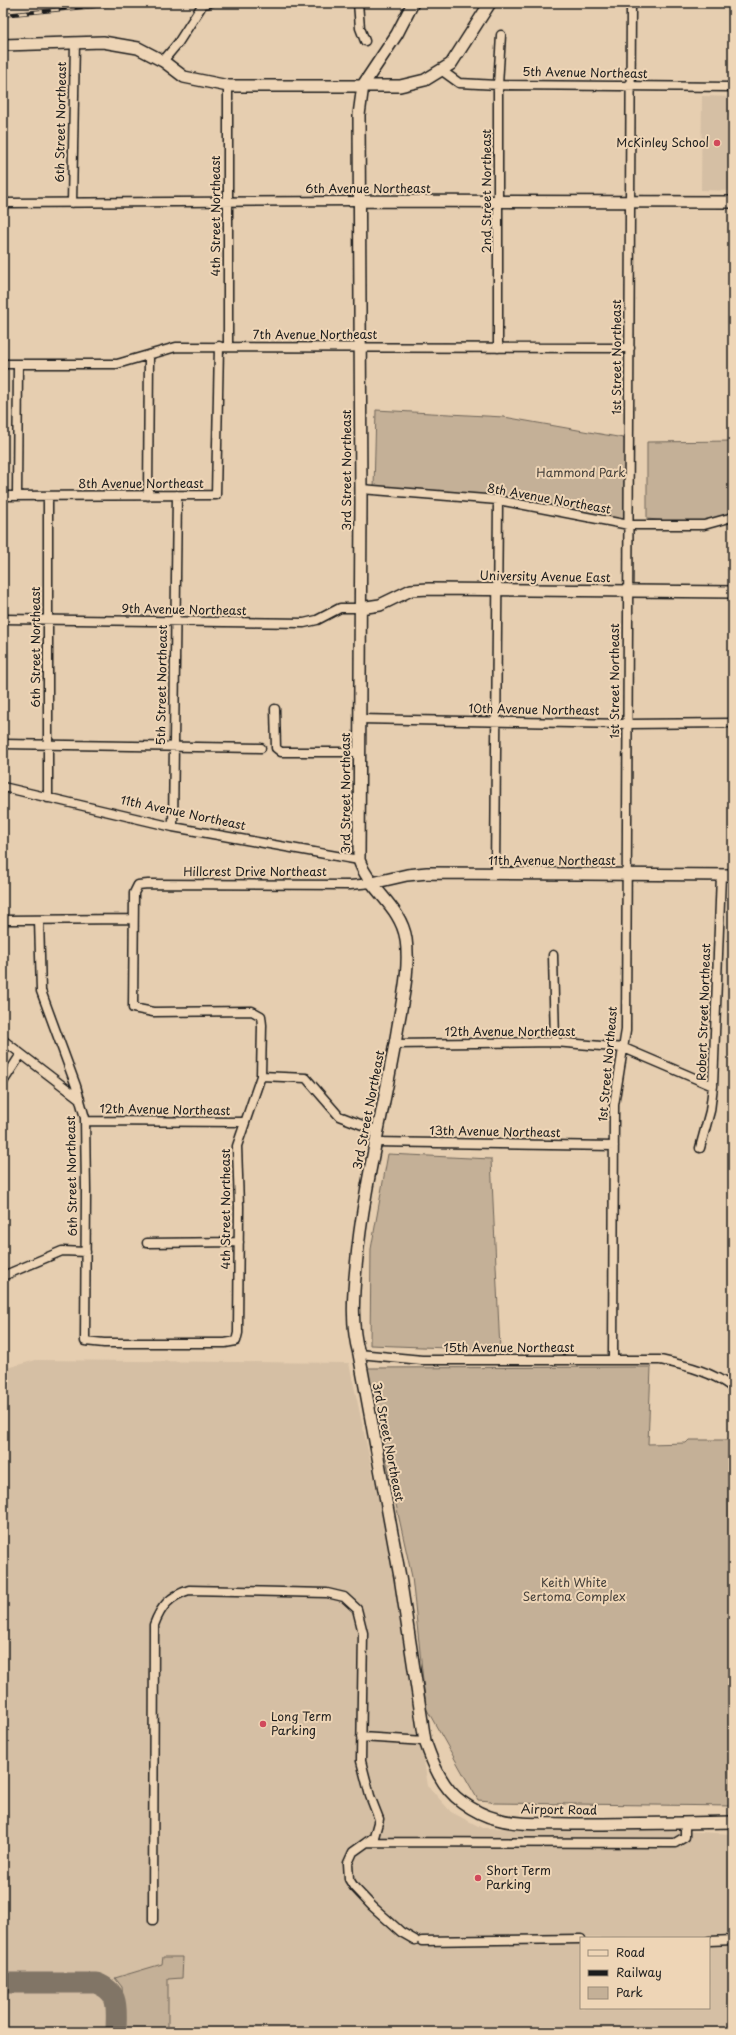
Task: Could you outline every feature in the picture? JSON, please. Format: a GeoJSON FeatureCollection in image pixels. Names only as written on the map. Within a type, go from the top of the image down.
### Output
{"type":"FeatureCollection","features":[{"type":"Feature","properties":{"kind":"street"},"geometry":{"type":"LineString","coordinates":[[163,61],[178,43],[203,4],[209,3]]}},
{"type":"Feature","properties":{"kind":"street"},"geometry":{"type":"LineString","coordinates":[[358,3],[360,28],[365,41]]}},
{"type":"Feature","properties":{"kind":"street","name":"3rd Street Northeast"},"geometry":{"type":"LineString","coordinates":[[413,3],[397,34],[363,85],[359,115],[361,489],[358,752],[359,860],[363,871],[398,915],[404,929],[406,940],[407,975],[396,1044],[377,1136],[358,1243],[354,1290],[354,1336],[359,1354],[400,1577],[425,1741]]}},
{"type":"Feature","properties":{"kind":"street"},"geometry":{"type":"LineString","coordinates":[[3,45],[103,42],[138,48],[163,61],[184,77],[228,86],[400,86],[425,80],[450,64],[490,3]]}},
{"type":"Feature","properties":{"kind":"street","name":"1st Street Northeast"},"geometry":{"type":"LineString","coordinates":[[613,1359],[614,1105],[626,1030],[631,3]]}},
{"type":"Feature","properties":{"kind":"street","name":"2nd Street Northeast"},"geometry":{"type":"LineString","coordinates":[[498,348],[498,85],[501,35]]}},
{"type":"Feature","properties":{"kind":"street","name":"6th Street Northeast"},"geometry":{"type":"LineString","coordinates":[[72,203],[75,42]]}},
{"type":"Feature","properties":{"kind":"street","name":"5th Avenue Northeast"},"geometry":{"type":"LineString","coordinates":[[441,70],[459,83],[631,87],[733,87]]}},
{"type":"Feature","properties":{"kind":"street","name":"4th Street Northeast"},"geometry":{"type":"LineString","coordinates":[[228,86],[228,347]]}},
{"type":"Feature","properties":{"kind":"street","name":"6th Avenue Northeast"},"geometry":{"type":"LineString","coordinates":[[3,203],[359,201],[733,202]]}},
{"type":"Feature","properties":{"kind":"street","name":"8th Avenue Northeast"},"geometry":{"type":"LineString","coordinates":[[3,496],[216,495],[219,346]]}},
{"type":"Feature","properties":{"kind":"street","name":"7th Avenue Northeast"},"geometry":{"type":"LineString","coordinates":[[3,364],[117,364],[176,347],[630,348]]}},
{"type":"Feature","properties":{"kind":"street"},"geometry":{"type":"LineString","coordinates":[[148,496],[149,355]]}},
{"type":"Feature","properties":{"kind":"street"},"geometry":{"type":"LineString","coordinates":[[17,496],[18,364]]}},
{"type":"Feature","properties":{"kind":"street","name":"8th Avenue Northeast"},"geometry":{"type":"LineString","coordinates":[[361,489],[498,500],[629,525],[704,525],[733,517]]}},
{"type":"Feature","properties":{"kind":"street","name":"5th Street Northeast"},"geometry":{"type":"LineString","coordinates":[[173,827],[177,495]]}},
{"type":"Feature","properties":{"kind":"street","name":"6th Street Northeast"},"geometry":{"type":"LineString","coordinates":[[48,496],[48,798]]}},
{"type":"Feature","properties":{"kind":"street"},"geometry":{"type":"LineString","coordinates":[[495,874],[498,500]]}},
{"type":"Feature","properties":{"kind":"street","name":"University Avenue East"},"geometry":{"type":"LineString","coordinates":[[360,608],[380,605],[406,591],[417,589],[733,592]]}},
{"type":"Feature","properties":{"kind":"street","name":"9th Avenue Northeast"},"geometry":{"type":"LineString","coordinates":[[3,619],[304,623],[317,620],[340,608],[360,608]]}},
{"type":"Feature","properties":{"kind":"street"},"geometry":{"type":"LineString","coordinates":[[276,709],[276,748],[281,752],[358,752]]}},
{"type":"Feature","properties":{"kind":"street","name":"10th Avenue Northeast"},"geometry":{"type":"LineString","coordinates":[[359,718],[627,724],[733,723]]}},
{"type":"Feature","properties":{"kind":"street"},"geometry":{"type":"LineString","coordinates":[[3,744],[261,748]]}},
{"type":"Feature","properties":{"kind":"street","name":"11th Avenue Northeast"},"geometry":{"type":"LineString","coordinates":[[3,787],[173,827],[359,860]]}},
{"type":"Feature","properties":{"kind":"street","name":"11th Avenue Northeast"},"geometry":{"type":"LineString","coordinates":[[372,882],[407,874],[733,875]]}},
{"type":"Feature","properties":{"kind":"street","name":"Robert Street Northeast"},"geometry":{"type":"LineString","coordinates":[[700,1148],[710,1111],[713,1086],[721,875]]}},
{"type":"Feature","properties":{"kind":"street","name":"Hillcrest Drive Northeast"},"geometry":{"type":"LineString","coordinates":[[133,919],[134,893],[138,885],[350,885],[372,882]]}},
{"type":"Feature","properties":{"kind":"street"},"geometry":{"type":"LineString","coordinates":[[3,920],[133,919]]}},
{"type":"Feature","properties":{"kind":"street","name":"4th Street Northeast"},"geometry":{"type":"LineString","coordinates":[[85,1341],[104,1343],[225,1343],[236,1341],[238,1333],[239,1242],[237,1146],[261,1076],[261,1016],[252,1011],[153,1012],[133,1008],[133,919]]}},
{"type":"Feature","properties":{"kind":"street","name":"6th Street Northeast"},"geometry":{"type":"LineString","coordinates":[[39,920],[42,991],[80,1099],[85,1121],[85,1341]]}},
{"type":"Feature","properties":{"kind":"street"},"geometry":{"type":"LineString","coordinates":[[553,955],[555,1042]]}},
{"type":"Feature","properties":{"kind":"street"},"geometry":{"type":"LineString","coordinates":[[3,1040],[80,1099]]}},
{"type":"Feature","properties":{"kind":"street","name":"12th Avenue Northeast"},"geometry":{"type":"LineString","coordinates":[[396,1044],[555,1042],[624,1048],[713,1086]]}},
{"type":"Feature","properties":{"kind":"street"},"geometry":{"type":"LineString","coordinates":[[3,1082],[21,1054]]}},
{"type":"Feature","properties":{"kind":"street","name":"13th Avenue Northeast"},"geometry":{"type":"LineString","coordinates":[[261,1076],[306,1078],[339,1116],[377,1136],[614,1146]]}},
{"type":"Feature","properties":{"kind":"street","name":"12th Avenue Northeast"},"geometry":{"type":"LineString","coordinates":[[85,1121],[244,1122]]}},
{"type":"Feature","properties":{"kind":"street"},"geometry":{"type":"LineString","coordinates":[[147,1243],[239,1242]]}},
{"type":"Feature","properties":{"kind":"street"},"geometry":{"type":"LineString","coordinates":[[3,1276],[62,1251],[86,1252]]}},
{"type":"Feature","properties":{"kind":"street","name":"15th Avenue Northeast"},"geometry":{"type":"LineString","coordinates":[[359,1354],[422,1360],[660,1360],[694,1367],[723,1380],[733,1388]]}},
{"type":"Feature","properties":{"kind":"street"},"geometry":{"type":"LineString","coordinates":[[153,1920],[154,1625],[159,1611],[167,1601],[176,1594],[189,1590],[327,1593],[344,1597],[357,1609],[363,1633],[361,1761],[370,1796],[379,1820],[374,1837],[353,1852],[348,1863],[349,1879],[354,1888],[401,1932],[419,1940],[580,1939]]}},
{"type":"Feature","properties":{"kind":"street"},"geometry":{"type":"LineString","coordinates":[[361,1737],[425,1741]]}},
{"type":"Feature","properties":{"kind":"street","name":"Airport Road"},"geometry":{"type":"LineString","coordinates":[[425,1741],[438,1774],[451,1793],[472,1809],[497,1819],[513,1822],[544,1823],[733,1822]]}},
{"type":"Feature","properties":{"kind":"street"},"geometry":{"type":"LineString","coordinates":[[367,1842],[674,1843],[685,1837],[685,1822]]}},
{"type":"Feature","properties":{"kind":"street"},"geometry":{"type":"LineString","coordinates":[[710,1941],[733,1940]]}},
{"type":"Feature","properties":{"kind":"shaded area","name":"McKinley School"},"geometry":{"type":"Polygon","coordinates":[[[702,96],[733,97],[733,191],[701,190],[702,96]]]}},
{"type":"Feature","properties":{"kind":"shaded area"},"geometry":{"type":"Polygon","coordinates":[[[36,1360],[349,1363],[391,1557],[428,1786],[451,1812],[482,1828],[663,1830],[733,1834],[733,2032],[3,2032],[3,1369],[36,1360]]]}},
{"type":"Feature","properties":{"kind":"green space","name":"Hammond Park"},"geometry":{"type":"Polygon","coordinates":[[[376,410],[504,417],[629,439],[629,525],[498,500],[374,489],[376,410]]]}},
{"type":"Feature","properties":{"kind":"green space","name":"Hammond Park"},"geometry":{"type":"Polygon","coordinates":[[[733,441],[733,517],[692,523],[647,519],[647,442],[733,441]]]}},
{"type":"Feature","properties":{"kind":"green space"},"geometry":{"type":"Polygon","coordinates":[[[388,1154],[491,1159],[500,1350],[370,1345],[371,1249],[388,1154]]]}},
{"type":"Feature","properties":{"kind":"green space","name":"Keith White Sertoma Complex"},"geometry":{"type":"Polygon","coordinates":[[[651,1367],[648,1444],[686,1443],[689,1440],[733,1440],[733,1806],[493,1803],[491,1801],[478,1800],[426,1708],[412,1577],[366,1368],[651,1367]]]}},
{"type":"Feature","properties":{"kind":"green space"},"geometry":{"type":"Polygon","coordinates":[[[163,1957],[183,1957],[182,1978],[168,1979],[168,2032],[125,2032],[122,1987],[115,1978],[162,1964],[163,1957]]]}},
{"type":"Feature","properties":{"kind":"taxiway"},"geometry":{"type":"LineString","coordinates":[[3,1983],[96,1983],[110,1991],[113,1996],[116,2009],[116,2032]]}},
{"type":"Feature","properties":{"kind":"railway"},"geometry":{"type":"LineString","coordinates":[[3,15],[127,3]]}},
{"type":"Feature","properties":{"kind":"place","name":"McKinley School"},"geometry":{"type":"Point","coordinates":[717,143]}},
{"type":"Feature","properties":{"kind":"place","name":"Long Term Parking"},"geometry":{"type":"Point","coordinates":[263,1724]}},
{"type":"Feature","properties":{"kind":"place","name":"Short Term Parking"},"geometry":{"type":"Point","coordinates":[478,1878]}}]}
